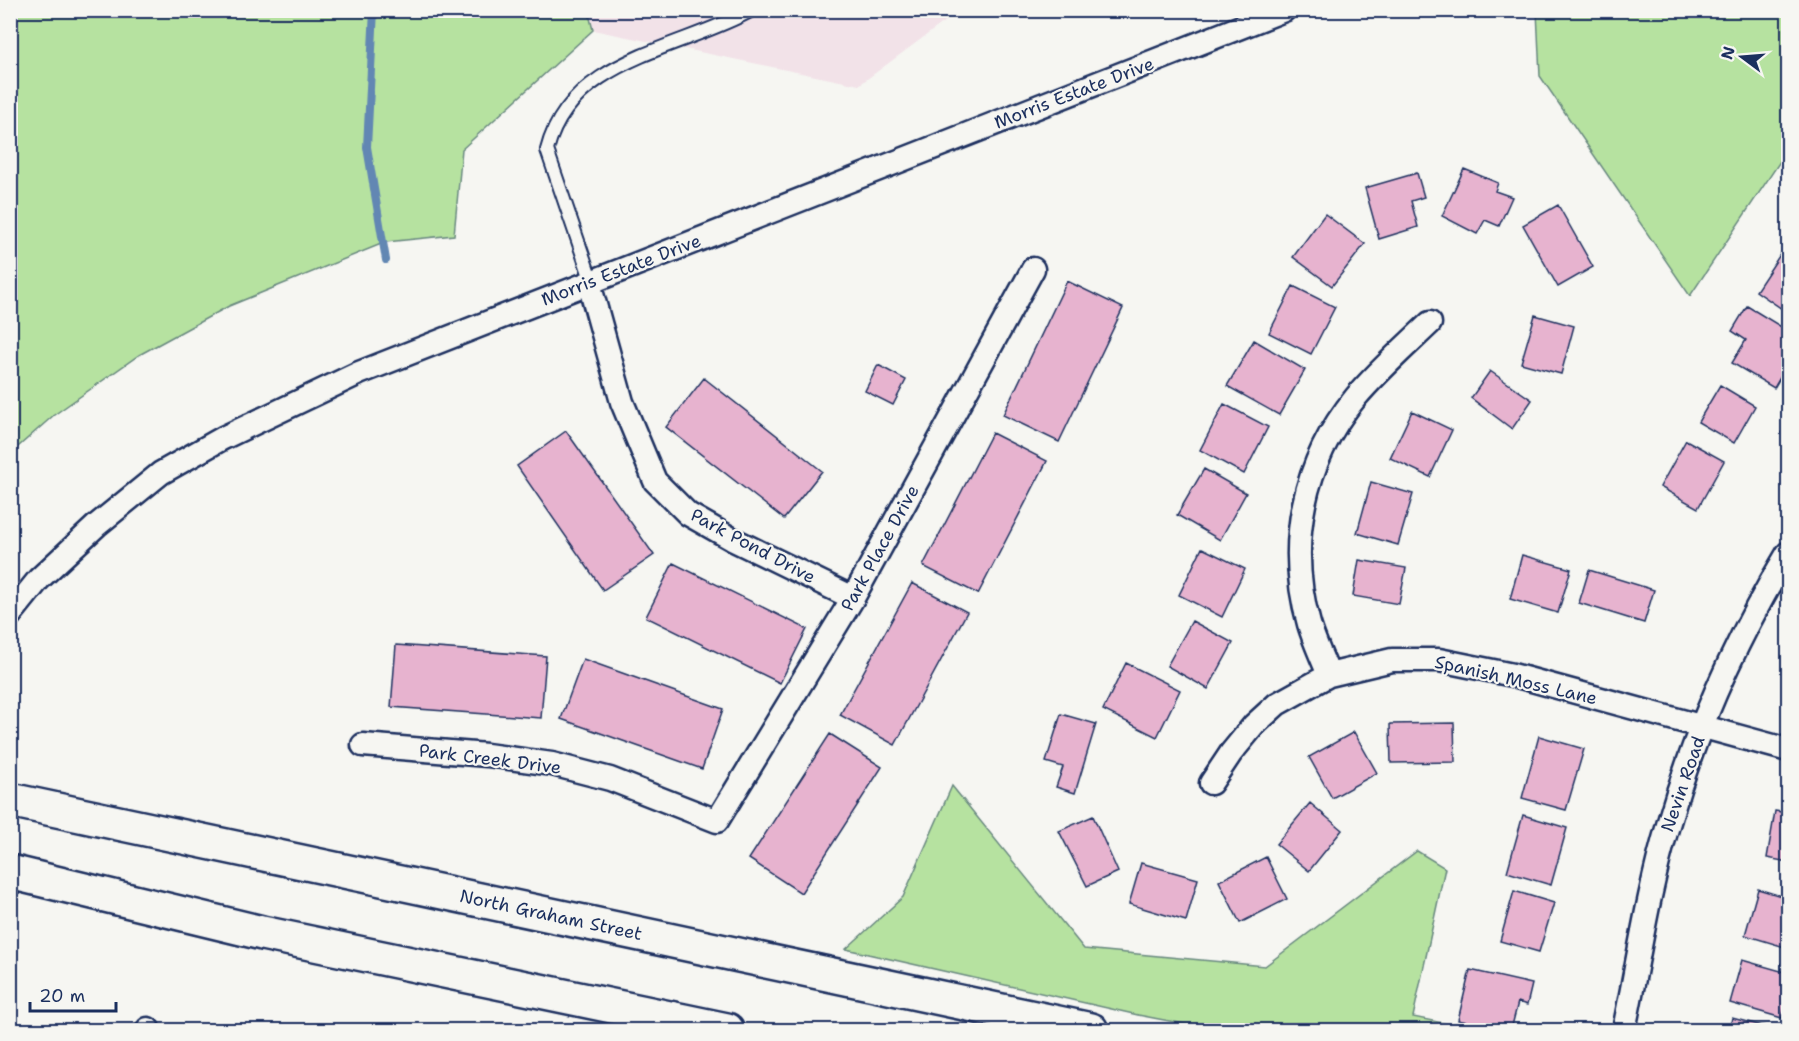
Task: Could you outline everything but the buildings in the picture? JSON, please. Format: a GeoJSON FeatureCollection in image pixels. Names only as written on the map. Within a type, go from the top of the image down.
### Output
{"type":"FeatureCollection","features":[{"type":"Feature","properties":{"kind":"main road","name":"North Graham Street"},"geometry":{"type":"LineString","coordinates":[[10,800],[1091,1030]]}},
{"type":"Feature","properties":{"kind":"main road"},"geometry":{"type":"LineString","coordinates":[[10,872],[262,933],[727,1030]]}},
{"type":"Feature","properties":{"kind":"street","name":"Morris Estate Drive"},"geometry":{"type":"LineString","coordinates":[[10,615],[39,579],[97,525],[161,473],[223,438],[359,373],[1284,10]]}},
{"type":"Feature","properties":{"kind":"street","name":"Park Place Drive"},"geometry":{"type":"LineString","coordinates":[[717,821],[853,598],[1033,269]]}},
{"type":"Feature","properties":{"kind":"street","name":"Park Pond Drive"},"geometry":{"type":"LineString","coordinates":[[591,282],[622,402],[655,481],[688,514],[732,539],[853,598]]}},
{"type":"Feature","properties":{"kind":"street"},"geometry":{"type":"LineString","coordinates":[[1329,675],[1309,626],[1298,559],[1299,522],[1317,459],[1355,399],[1387,363],[1430,323]]}},
{"type":"Feature","properties":{"kind":"street","name":"Nevin Road"},"geometry":{"type":"LineString","coordinates":[[1624,1030],[1650,898],[1667,826],[1686,766],[1722,680],[1749,624],[1788,554]]}},
{"type":"Feature","properties":{"kind":"street","name":"Spanish Moss Lane"},"geometry":{"type":"LineString","coordinates":[[1211,783],[1231,753],[1254,725],[1277,704],[1329,675],[1392,660],[1439,660],[1513,675],[1788,750]]}},
{"type":"Feature","properties":{"kind":"street","name":"Park Creek Drive"},"geometry":{"type":"LineString","coordinates":[[363,745],[552,764],[610,779],[717,821]]}},
{"type":"Feature","properties":{"kind":"lane"},"geometry":{"type":"LineString","coordinates":[[591,282],[547,150],[551,135],[563,112],[585,90],[621,64],[752,10]]}},
{"type":"Feature","properties":{"kind":"shaded area"},"geometry":{"type":"Polygon","coordinates":[[[588,11],[959,11],[859,85],[593,30],[588,11]]]}},
{"type":"Feature","properties":{"kind":"green space"},"geometry":{"type":"Polygon","coordinates":[[[11,10],[588,10],[593,30],[462,149],[454,235],[386,242],[229,306],[139,355],[54,415],[11,453],[11,10]]]}},
{"type":"Feature","properties":{"kind":"green space"},"geometry":{"type":"Polygon","coordinates":[[[1537,11],[1788,11],[1788,145],[1785,154],[1690,296],[1540,76],[1537,11]]]}},
{"type":"Feature","properties":{"kind":"green space"},"geometry":{"type":"Polygon","coordinates":[[[952,786],[1084,949],[1265,966],[1417,851],[1445,868],[1413,1017],[1477,1030],[1216,1030],[1138,1015],[846,949],[903,897],[952,786]]]}},
{"type":"Feature","properties":{"kind":"waterway"},"geometry":{"type":"LineString","coordinates":[[374,10],[367,147],[386,260]]}}]}
